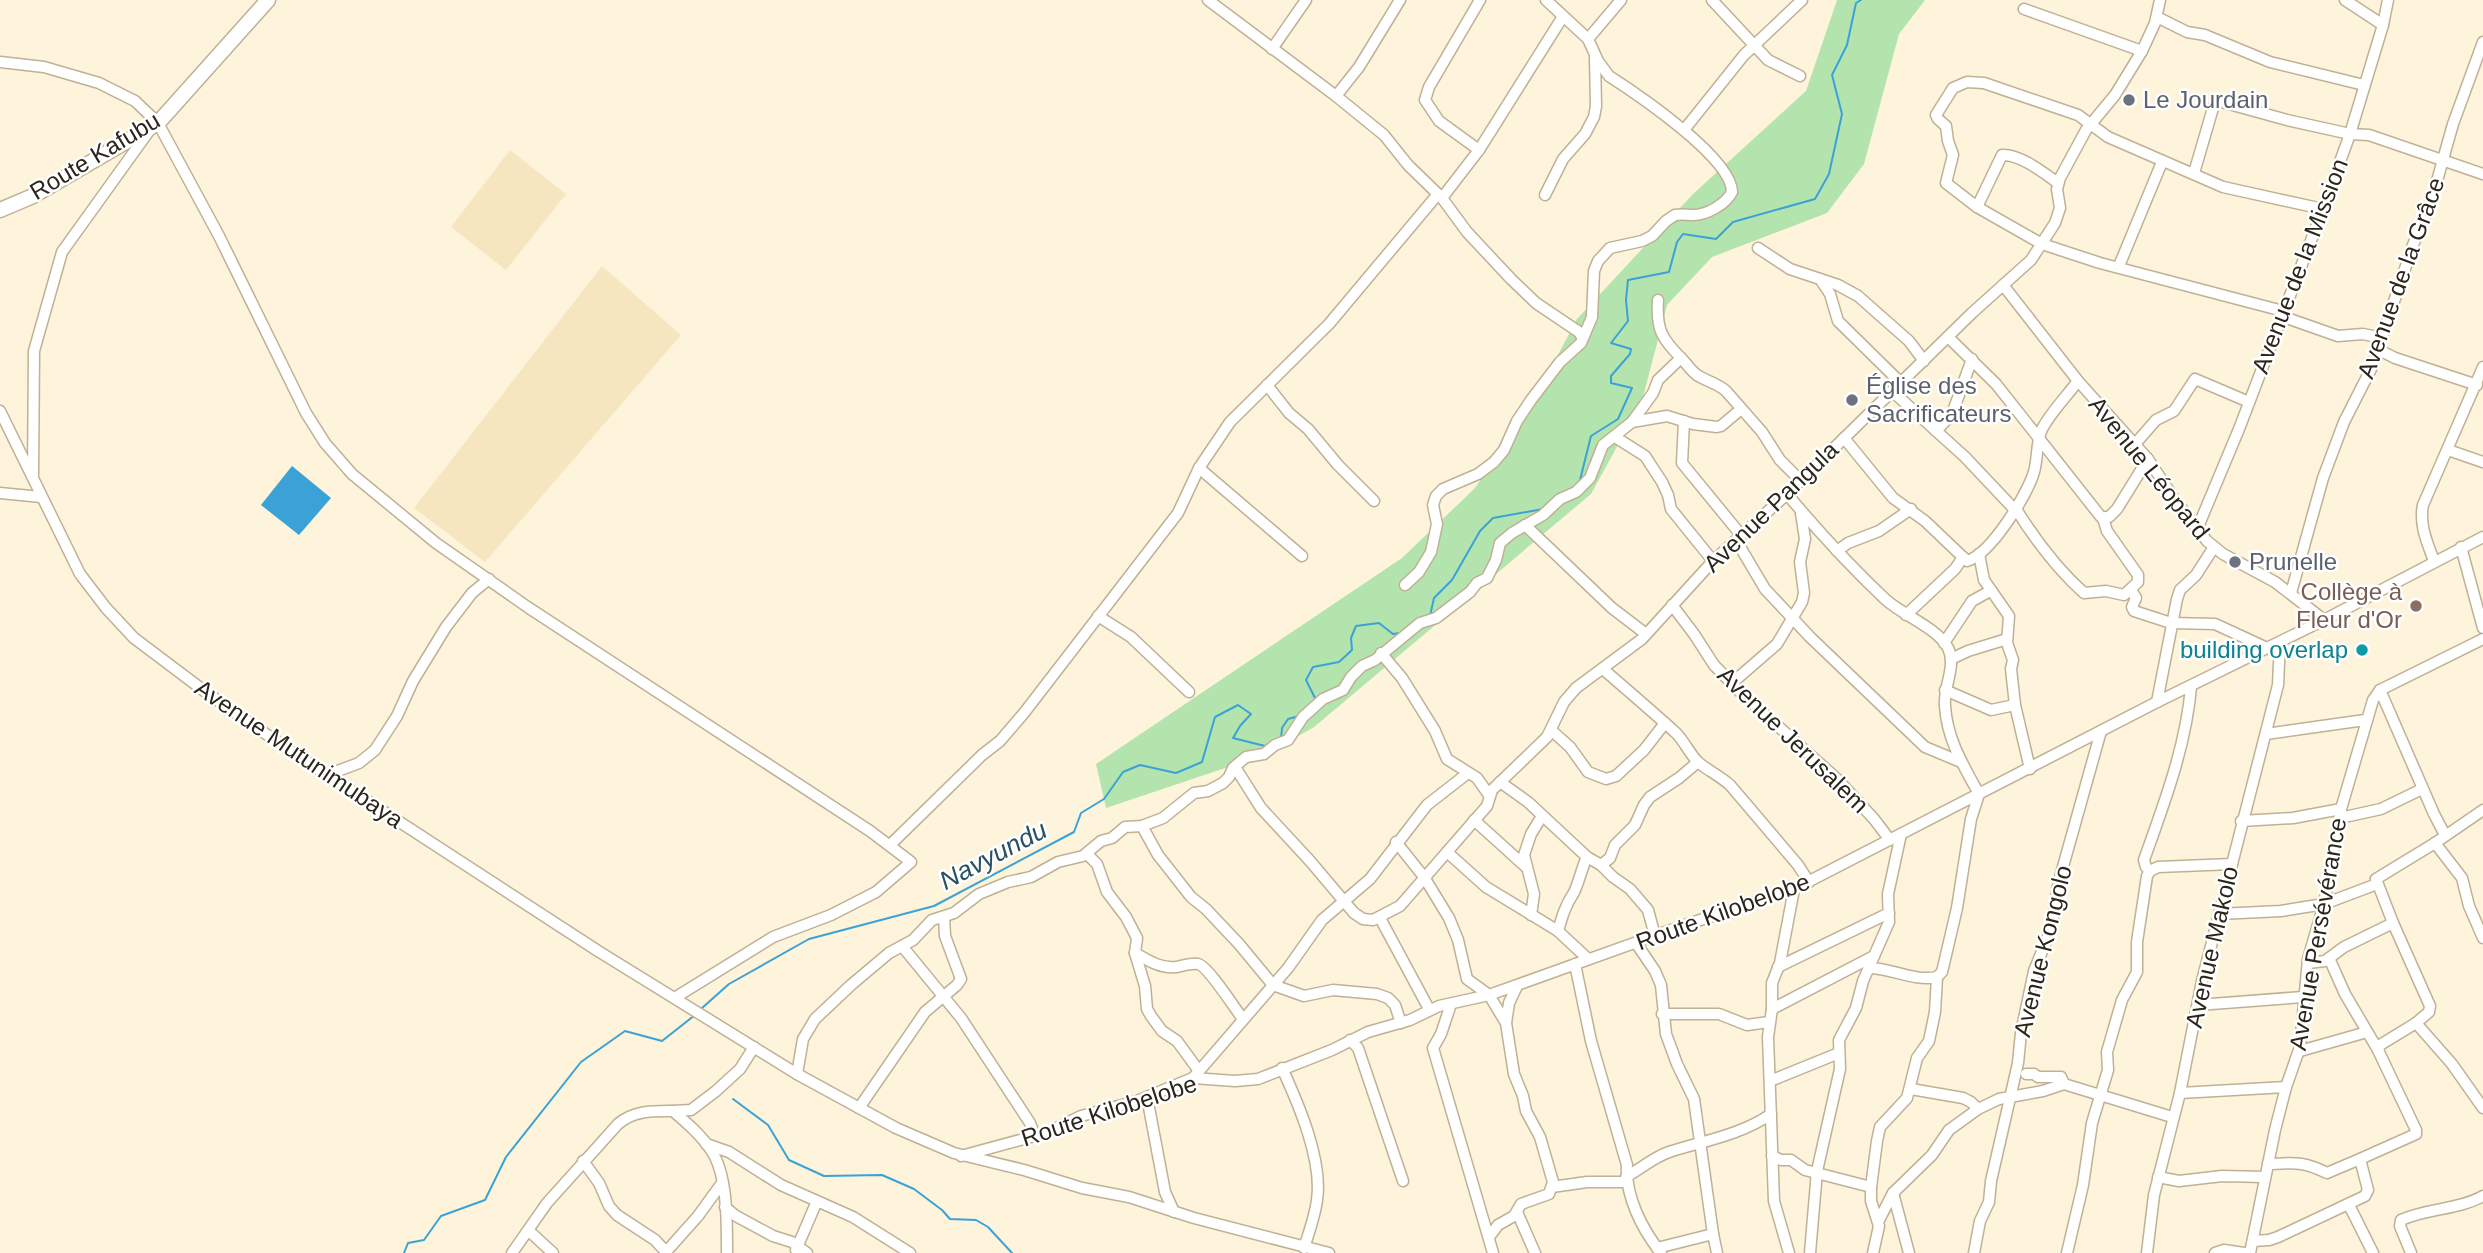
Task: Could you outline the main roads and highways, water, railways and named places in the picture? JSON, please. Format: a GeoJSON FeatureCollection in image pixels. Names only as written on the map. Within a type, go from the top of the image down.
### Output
{"type":"FeatureCollection","features":[{"type":"Feature","properties":{"kind":"main road","name":"Route Kafubu"},"geometry":{"type":"LineString","coordinates":[[0,210],[33,196],[154,126],[268,0]]}},
{"type":"Feature","properties":{"kind":"water"},"geometry":{"type":"Polygon","coordinates":[[[292,466],[331,498],[299,535],[261,505],[292,466]]]}},
{"type":"Feature","properties":{"kind":"waterway","name":"Navyundu"},"geometry":{"type":"LineString","coordinates":[[1580,480],[1591,436],[1618,419],[1632,388],[1611,383],[1611,376],[1630,354],[1631,349],[1611,343],[1628,321],[1628,280],[1669,272],[1677,242],[1683,234],[1716,239],[1733,222],[1815,199],[1829,174],[1842,114],[1832,75],[1847,45],[1856,3],[1861,0]]}},
{"type":"Feature","properties":{"kind":"waterway","name":"Navyundu"},"geometry":{"type":"LineString","coordinates":[[1430,616],[1434,598],[1452,580],[1480,531],[1493,518],[1543,509]]}},
{"type":"Feature","properties":{"kind":"waterway","name":"Navyundu"},"geometry":{"type":"LineString","coordinates":[[1315,698],[1306,680],[1313,667],[1339,662],[1352,650],[1351,638],[1356,626],[1379,623],[1393,634],[1400,633]]}},
{"type":"Feature","properties":{"kind":"waterway","name":"Navyundu"},"geometry":{"type":"LineString","coordinates":[[702,1008],[729,984],[809,939],[934,906],[1074,832],[1081,813],[1104,799],[1123,772],[1140,765],[1176,773],[1202,762],[1215,717],[1238,705],[1251,714],[1233,738],[1265,746]]}},
{"type":"Feature","properties":{"kind":"waterway","name":"Navyundu"},"geometry":{"type":"LineString","coordinates":[[1281,739],[1282,728],[1288,719],[1299,716]]}},
{"type":"Feature","properties":{"kind":"waterway","name":"Navyundu"},"geometry":{"type":"LineString","coordinates":[[404,1253],[408,1243],[424,1240],[441,1216],[485,1200],[506,1157],[581,1062],[625,1031],[662,1041],[695,1015]]}},
{"type":"Feature","properties":{"kind":"waterway"},"geometry":{"type":"LineString","coordinates":[[733,1099],[768,1125],[789,1160],[824,1176],[882,1175],[914,1189],[950,1219],[976,1220],[988,1227],[1012,1253]]}},
{"type":"Feature","properties":{"kind":"place","name":"Le Jourdain"},"geometry":{"type":"Point","coordinates":[2129,100]}},
{"type":"Feature","properties":{"kind":"place","name":"Église des Sacrificateurs"},"geometry":{"type":"Point","coordinates":[1852,400]}},
{"type":"Feature","properties":{"kind":"place","name":"Prunelle"},"geometry":{"type":"Point","coordinates":[2235,562]}},
{"type":"Feature","properties":{"kind":"place","name":"Collège à Fleur d'Or"},"geometry":{"type":"Point","coordinates":[2416,606]}},
{"type":"Feature","properties":{"kind":"place","name":"building overlap"},"geometry":{"type":"Point","coordinates":[2362,650]}}]}
